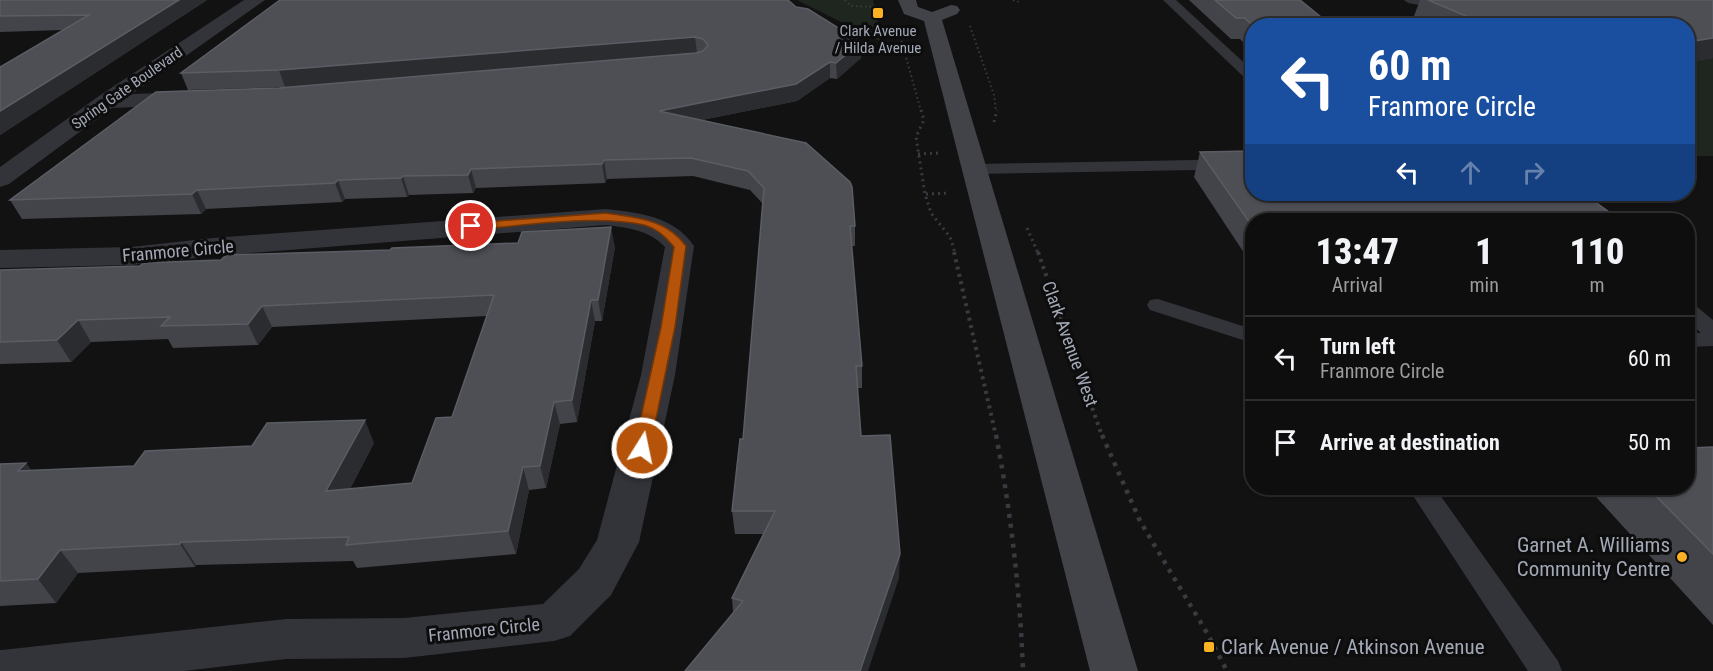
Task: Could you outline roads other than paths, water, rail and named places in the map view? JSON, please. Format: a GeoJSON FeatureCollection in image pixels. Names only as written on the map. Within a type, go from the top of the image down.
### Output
{"type":"FeatureCollection","features":[{"type":"Feature","properties":{"kind":"street","name":"Spring Gate Boulevard"},"geometry":{"type":"LineString","coordinates":[[0,179],[107,101],[256,0]]}},
{"type":"Feature","properties":{"kind":"street"},"geometry":{"type":"LineString","coordinates":[[908,0],[910,10],[932,18],[951,11],[947,0]]}},
{"type":"Feature","properties":{"kind":"street"},"geometry":{"type":"LineString","coordinates":[[932,18],[989,169],[1114,671]]}},
{"type":"Feature","properties":{"kind":"street"},"geometry":{"type":"LineString","coordinates":[[107,101],[208,98]]}},
{"type":"Feature","properties":{"kind":"street","name":"Franmore Circle"},"geometry":{"type":"LineString","coordinates":[[0,259],[131,256],[224,246],[606,217],[649,223],[670,234],[680,246],[658,375],[618,542],[595,582],[554,622],[404,638],[286,639],[2,671]]}},
{"type":"Feature","properties":{"kind":"lane"},"geometry":{"type":"LineString","coordinates":[[1170,0],[1245,70]]}},
{"type":"Feature","properties":{"kind":"lane"},"geometry":{"type":"LineString","coordinates":[[1410,0],[1428,0]]}},
{"type":"Feature","properties":{"kind":"lane"},"geometry":{"type":"LineString","coordinates":[[989,169],[1245,164]]}},
{"type":"Feature","properties":{"kind":"lane"},"geometry":{"type":"LineString","coordinates":[[1158,305],[1245,334]]}},
{"type":"Feature","properties":{"kind":"lane"},"geometry":{"type":"LineString","coordinates":[[1695,317],[1713,331]]}},
{"type":"Feature","properties":{"kind":"lane"},"geometry":{"type":"LineString","coordinates":[[1695,340],[1713,339]]}},
{"type":"Feature","properties":{"kind":"lane"},"geometry":{"type":"LineString","coordinates":[[1425,495],[1546,671]]}},
{"type":"Feature","properties":{"kind":"place","name":"Clark Avenue / Hilda Avenue"},"geometry":{"type":"Point","coordinates":[878,13]}},
{"type":"Feature","properties":{"kind":"place","name":"Garnet A. Williams Community Centre"},"geometry":{"type":"Point","coordinates":[1682,557]}},
{"type":"Feature","properties":{"kind":"place","name":"Clark Avenue / Atkinson Avenue"},"geometry":{"type":"Point","coordinates":[1209,647]}}]}
